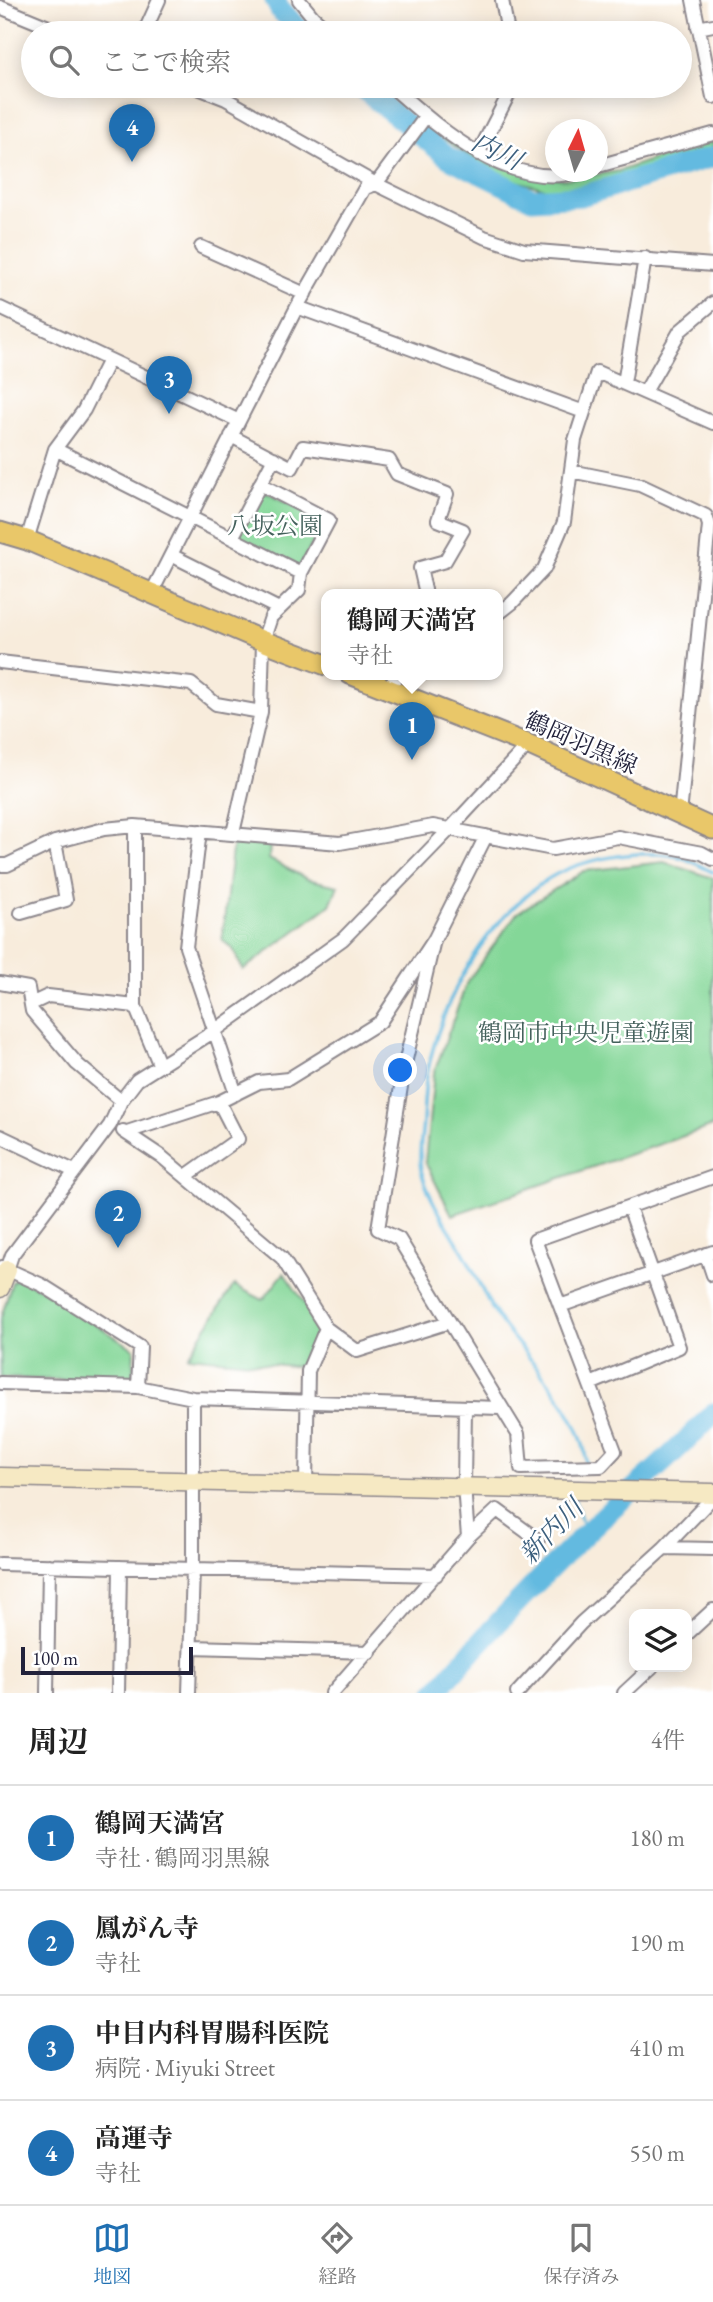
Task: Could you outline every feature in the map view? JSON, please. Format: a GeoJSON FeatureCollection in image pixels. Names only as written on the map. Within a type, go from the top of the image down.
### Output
{"type":"FeatureCollection","features":[{"type":"Feature","properties":{"kind":"main road"},"geometry":{"type":"LineString","coordinates":[[0,532],[27,540],[321,663]]}},
{"type":"Feature","properties":{"kind":"main road","name":"鶴岡羽黒線"},"geometry":{"type":"LineString","coordinates":[[393,681],[713,830]]}},
{"type":"Feature","properties":{"kind":"street"},"geometry":{"type":"LineString","coordinates":[[149,21],[159,0]]}},
{"type":"Feature","properties":{"kind":"street"},"geometry":{"type":"LineString","coordinates":[[299,0],[318,21]]}},
{"type":"Feature","properties":{"kind":"street"},"geometry":{"type":"LineString","coordinates":[[502,0],[506,21]]}},
{"type":"Feature","properties":{"kind":"street"},"geometry":{"type":"LineString","coordinates":[[694,0],[713,97]]}},
{"type":"Feature","properties":{"kind":"street"},"geometry":{"type":"LineString","coordinates":[[0,7],[34,21]]}},
{"type":"Feature","properties":{"kind":"street"},"geometry":{"type":"LineString","coordinates":[[698,28],[713,25]]}},
{"type":"Feature","properties":{"kind":"street"},"geometry":{"type":"LineString","coordinates":[[223,98],[376,184],[473,232],[524,250],[713,265]]}},
{"type":"Feature","properties":{"kind":"street"},"geometry":{"type":"LineString","coordinates":[[405,98],[426,117],[478,154],[523,172],[545,174]]}},
{"type":"Feature","properties":{"kind":"street"},"geometry":{"type":"LineString","coordinates":[[478,154],[507,98]]}},
{"type":"Feature","properties":{"kind":"street"},"geometry":{"type":"LineString","coordinates":[[151,594],[297,307],[365,188],[376,184],[407,146],[426,117]]}},
{"type":"Feature","properties":{"kind":"street"},"geometry":{"type":"LineString","coordinates":[[608,163],[713,134]]}},
{"type":"Feature","properties":{"kind":"street"},"geometry":{"type":"LineString","coordinates":[[201,247],[304,294]]}},
{"type":"Feature","properties":{"kind":"street"},"geometry":{"type":"LineString","coordinates":[[624,383],[645,258]]}},
{"type":"Feature","properties":{"kind":"street"},"geometry":{"type":"LineString","coordinates":[[645,392],[680,331],[713,303]]}},
{"type":"Feature","properties":{"kind":"street"},"geometry":{"type":"LineString","coordinates":[[297,307],[584,412]]}},
{"type":"Feature","properties":{"kind":"street"},"geometry":{"type":"LineString","coordinates":[[0,308],[239,421]]}},
{"type":"Feature","properties":{"kind":"street"},"geometry":{"type":"LineString","coordinates":[[27,540],[55,449],[84,410],[109,360]]}},
{"type":"Feature","properties":{"kind":"street"},"geometry":{"type":"LineString","coordinates":[[503,610],[544,569],[564,522],[575,440],[597,372],[713,423]]}},
{"type":"Feature","properties":{"kind":"street"},"geometry":{"type":"LineString","coordinates":[[231,436],[292,468],[303,447],[389,460],[397,474],[447,495],[438,520],[463,530],[445,561],[420,568],[425,589]]}},
{"type":"Feature","properties":{"kind":"street"},"geometry":{"type":"LineString","coordinates":[[55,449],[301,573]]}},
{"type":"Feature","properties":{"kind":"street"},"geometry":{"type":"LineString","coordinates":[[232,538],[274,458]]}},
{"type":"Feature","properties":{"kind":"street"},"geometry":{"type":"LineString","coordinates":[[571,471],[640,485],[706,516],[709,525],[680,815]]}},
{"type":"Feature","properties":{"kind":"street"},"geometry":{"type":"LineString","coordinates":[[233,833],[261,712],[264,641],[271,617],[299,590],[301,573],[329,520],[260,484]]}},
{"type":"Feature","properties":{"kind":"street"},"geometry":{"type":"LineString","coordinates":[[171,555],[279,609]]}},
{"type":"Feature","properties":{"kind":"street"},"geometry":{"type":"LineString","coordinates":[[0,662],[191,684],[216,704],[261,712]]}},
{"type":"Feature","properties":{"kind":"street"},"geometry":{"type":"LineString","coordinates":[[0,1288],[4,1268],[12,1255],[110,1125],[121,1101],[137,1080],[213,1032],[343,939],[528,744]]}},
{"type":"Feature","properties":{"kind":"street"},"geometry":{"type":"LineString","coordinates":[[135,826],[135,1006],[160,1066]]}},
{"type":"Feature","properties":{"kind":"street"},"geometry":{"type":"LineString","coordinates":[[0,865],[7,865],[55,842],[104,829],[135,826],[340,843],[433,826],[554,849],[618,837],[702,853],[713,859]]}},
{"type":"Feature","properties":{"kind":"street"},"geometry":{"type":"LineString","coordinates":[[200,831],[186,947],[236,1094]]}},
{"type":"Feature","properties":{"kind":"street"},"geometry":{"type":"LineString","coordinates":[[127,1132],[219,1102],[259,1082],[288,1079],[380,1022],[434,940],[486,836]]}},
{"type":"Feature","properties":{"kind":"street"},"geometry":{"type":"LineString","coordinates":[[21,913],[66,900],[55,842]]}},
{"type":"Feature","properties":{"kind":"street"},"geometry":{"type":"LineString","coordinates":[[434,940],[404,1068],[378,1229],[399,1239],[517,1434],[521,1468],[601,1466],[615,1451],[536,1240],[713,1177]]}},
{"type":"Feature","properties":{"kind":"street"},"geometry":{"type":"LineString","coordinates":[[0,983],[28,988],[32,1011],[77,1064],[121,1101]]}},
{"type":"Feature","properties":{"kind":"street"},"geometry":{"type":"LineString","coordinates":[[31,1004],[48,996],[135,1006]]}},
{"type":"Feature","properties":{"kind":"street"},"geometry":{"type":"LineString","coordinates":[[186,1176],[238,1139],[219,1102]]}},
{"type":"Feature","properties":{"kind":"street"},"geometry":{"type":"LineString","coordinates":[[110,1125],[127,1132],[186,1176],[282,1258],[326,1328],[357,1351],[449,1322]]}},
{"type":"Feature","properties":{"kind":"street"},"geometry":{"type":"LineString","coordinates":[[0,1136],[75,1171]]}},
{"type":"Feature","properties":{"kind":"street"},"geometry":{"type":"LineString","coordinates":[[590,1384],[680,1347],[629,1207]]}},
{"type":"Feature","properties":{"kind":"street"},"geometry":{"type":"LineString","coordinates":[[560,1306],[710,1253],[713,1275]]}},
{"type":"Feature","properties":{"kind":"street"},"geometry":{"type":"LineString","coordinates":[[4,1268],[42,1285],[140,1347],[138,1387]]}},
{"type":"Feature","properties":{"kind":"street"},"geometry":{"type":"LineString","coordinates":[[306,1484],[308,1371],[326,1328]]}},
{"type":"Feature","properties":{"kind":"street"},"geometry":{"type":"LineString","coordinates":[[0,1383],[138,1387],[193,1398],[500,1408]]}},
{"type":"Feature","properties":{"kind":"street"},"geometry":{"type":"LineString","coordinates":[[189,1693],[193,1569],[193,1398]]}},
{"type":"Feature","properties":{"kind":"street"},"geometry":{"type":"LineString","coordinates":[[465,1406],[464,1486],[468,1537]]}},
{"type":"Feature","properties":{"kind":"street"},"geometry":{"type":"LineString","coordinates":[[0,1477],[464,1486],[713,1495]]}},
{"type":"Feature","properties":{"kind":"street"},"geometry":{"type":"LineString","coordinates":[[517,1693],[582,1623],[664,1548],[713,1495]]}},
{"type":"Feature","properties":{"kind":"street"},"geometry":{"type":"LineString","coordinates":[[332,1693],[468,1537],[497,1510],[538,1540]]}},
{"type":"Feature","properties":{"kind":"street"},"geometry":{"type":"LineString","coordinates":[[664,1548],[713,1549]]}},
{"type":"Feature","properties":{"kind":"street"},"geometry":{"type":"LineString","coordinates":[[0,1564],[436,1575]]}},
{"type":"Feature","properties":{"kind":"street"},"geometry":{"type":"LineString","coordinates":[[47,1693],[49,1565]]}},
{"type":"Feature","properties":{"kind":"street"},"geometry":{"type":"LineString","coordinates":[[118,1693],[120,1567]]}},
{"type":"Feature","properties":{"kind":"street"},"geometry":{"type":"LineString","coordinates":[[692,1629],[713,1610]]}},
{"type":"Feature","properties":{"kind":"street"},"geometry":{"type":"LineString","coordinates":[[191,1647],[370,1652]]}},
{"type":"Feature","properties":{"kind":"street"},"geometry":{"type":"LineString","coordinates":[[624,1693],[647,1672]]}},
{"type":"Feature","properties":{"kind":"green space"},"geometry":{"type":"Polygon","coordinates":[[[431,123],[489,164],[545,175],[545,182],[608,182],[608,173],[679,150],[713,141],[713,149],[602,185],[561,193],[516,181],[486,168],[428,127],[431,123]]]}},
{"type":"Feature","properties":{"kind":"green space","name":"八坂公園"},"geometry":{"type":"Polygon","coordinates":[[[261,489],[325,521],[299,568],[236,537],[261,489]]]}},
{"type":"Feature","properties":{"kind":"green space"},"geometry":{"type":"Polygon","coordinates":[[[233,841],[270,844],[269,859],[307,879],[338,886],[330,905],[243,970],[233,949],[222,940],[233,841]]]}},
{"type":"Feature","properties":{"kind":"green space","name":"鶴岡市中央児童遊園"},"geometry":{"type":"Polygon","coordinates":[[[664,862],[713,878],[713,1126],[452,1215],[425,1162],[434,1073],[467,982],[517,913],[584,871],[664,862]]]}},
{"type":"Feature","properties":{"kind":"green space"},"geometry":{"type":"Polygon","coordinates":[[[284,1273],[320,1326],[301,1367],[188,1356],[234,1285],[263,1300],[284,1273]]]}},
{"type":"Feature","properties":{"kind":"green space"},"geometry":{"type":"Polygon","coordinates":[[[17,1279],[40,1288],[134,1349],[133,1378],[128,1382],[1,1378],[0,1321],[12,1282],[17,1279]]]}},
{"type":"Feature","properties":{"kind":"waterway","name":"内川"},"geometry":{"type":"LineString","coordinates":[[275,0],[280,10],[291,21]]}},
{"type":"Feature","properties":{"kind":"waterway","name":"内川"},"geometry":{"type":"LineString","coordinates":[[374,98],[449,158],[532,199],[581,196],[713,157]]}},
{"type":"Feature","properties":{"kind":"waterway"},"geometry":{"type":"LineString","coordinates":[[586,1464],[577,1428],[567,1409],[497,1317],[425,1182],[420,1159],[427,1074],[443,1019],[467,968],[500,921],[542,883],[589,862],[627,855],[679,857],[713,872]]}},
{"type":"Feature","properties":{"kind":"waterway","name":"新内川"},"geometry":{"type":"LineString","coordinates":[[435,1693],[546,1573],[713,1413]]}},
{"type":"Feature","properties":{"kind":"waterway"},"geometry":{"type":"LineString","coordinates":[[576,1494],[574,1500],[586,1533]]}},
{"type":"Feature","properties":{"kind":"place","name":"高運寺"},"geometry":{"type":"Point","coordinates":[132,162]}},
{"type":"Feature","properties":{"kind":"place","name":"中目内科胃腸科医院"},"geometry":{"type":"Point","coordinates":[169,414]}},
{"type":"Feature","properties":{"kind":"place","name":"鶴岡天満宮"},"geometry":{"type":"Point","coordinates":[412,760]}},
{"type":"Feature","properties":{"kind":"place","name":"鳳がん寺"},"geometry":{"type":"Point","coordinates":[118,1248]}}]}
